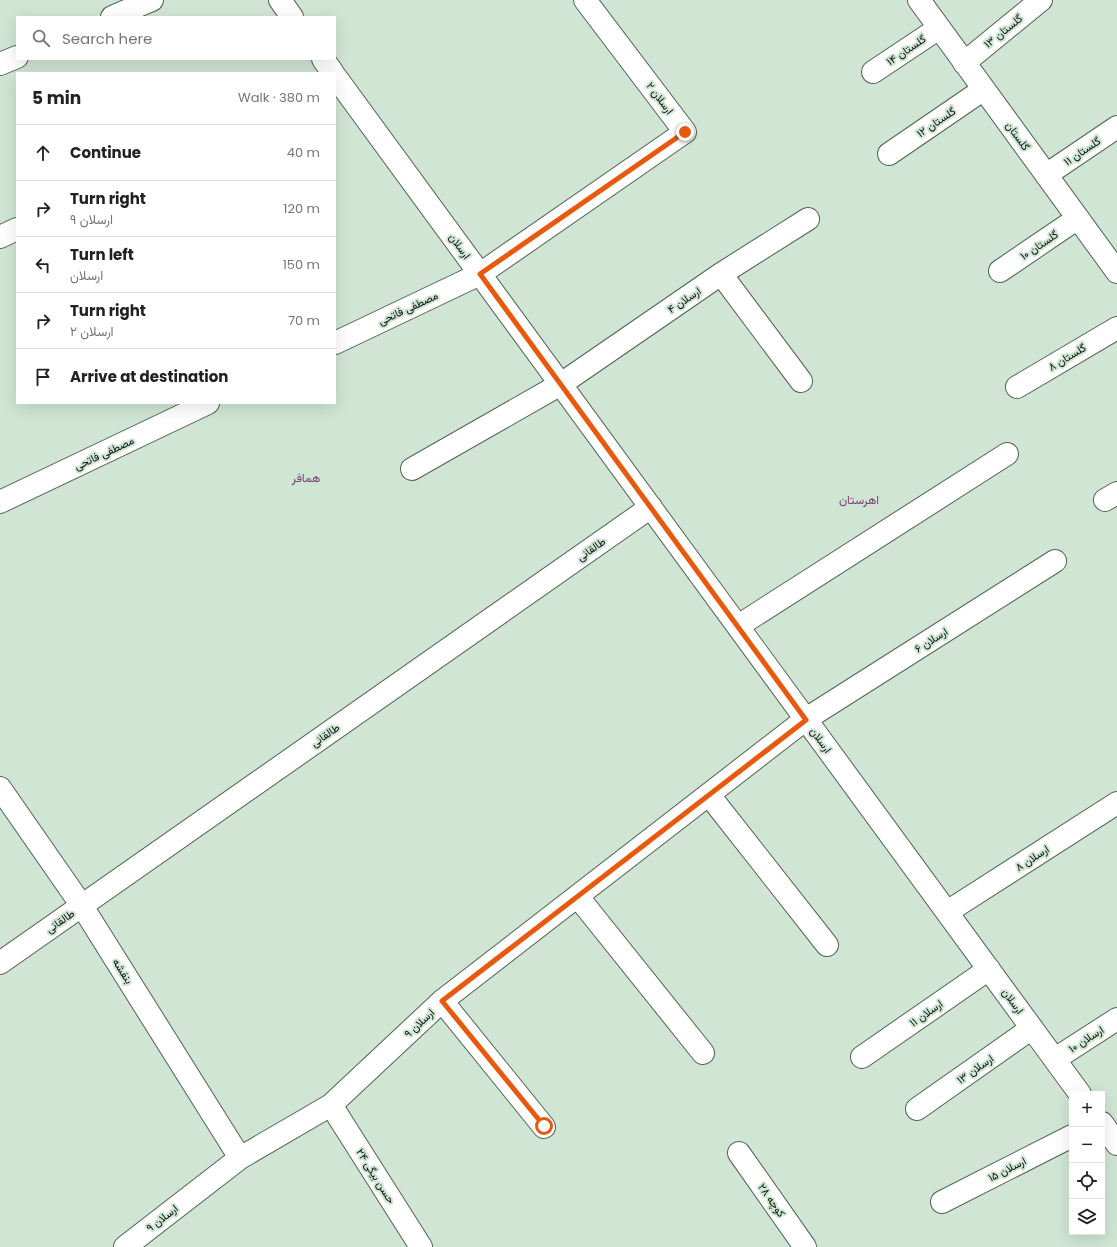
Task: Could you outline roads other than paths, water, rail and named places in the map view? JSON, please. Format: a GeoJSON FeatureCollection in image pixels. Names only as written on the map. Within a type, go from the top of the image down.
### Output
{"type":"FeatureCollection","features":[{"type":"Feature","properties":{"kind":"street"},"geometry":{"type":"LineString","coordinates":[[114,16],[152,0]]}},
{"type":"Feature","properties":{"kind":"street"},"geometry":{"type":"LineString","coordinates":[[280,0],[291,16]]}},
{"type":"Feature","properties":{"kind":"street","name":"ارسلان ۲"},"geometry":{"type":"LineString","coordinates":[[480,274],[685,132],[585,0]]}},
{"type":"Feature","properties":{"kind":"street","name":"گلستان"},"geometry":{"type":"LineString","coordinates":[[919,0],[1117,272]]}},
{"type":"Feature","properties":{"kind":"street","name":"گلستان ۱۳"},"geometry":{"type":"LineString","coordinates":[[964,63],[1041,0]]}},
{"type":"Feature","properties":{"kind":"street","name":"گلستان ۱۴"},"geometry":{"type":"LineString","coordinates":[[874,72],[940,28]]}},
{"type":"Feature","properties":{"kind":"street"},"geometry":{"type":"LineString","coordinates":[[0,64],[16,57]]}},
{"type":"Feature","properties":{"kind":"street","name":"ارسلان"},"geometry":{"type":"LineString","coordinates":[[324,60],[332,72]]}},
{"type":"Feature","properties":{"kind":"street","name":"ارسلان"},"geometry":{"type":"LineString","coordinates":[[336,78],[1078,1091]]}},
{"type":"Feature","properties":{"kind":"street","name":"گلستان ۱۲"},"geometry":{"type":"LineString","coordinates":[[889,154],[984,89]]}},
{"type":"Feature","properties":{"kind":"street","name":"گلستان ۱۱"},"geometry":{"type":"LineString","coordinates":[[1046,175],[1117,127]]}},
{"type":"Feature","properties":{"kind":"street","name":"گلستان ۱۰"},"geometry":{"type":"LineString","coordinates":[[1000,271],[1078,218]]}},
{"type":"Feature","properties":{"kind":"street","name":"ارسلان ۴"},"geometry":{"type":"LineString","coordinates":[[412,469],[561,384],[721,274],[808,219]]}},
{"type":"Feature","properties":{"kind":"street"},"geometry":{"type":"LineString","coordinates":[[0,237],[16,229]]}},
{"type":"Feature","properties":{"kind":"street","name":"مصطفی فاتحی"},"geometry":{"type":"LineString","coordinates":[[336,343],[480,274]]}},
{"type":"Feature","properties":{"kind":"street"},"geometry":{"type":"LineString","coordinates":[[721,274],[801,381]]}},
{"type":"Feature","properties":{"kind":"street","name":"گلستان ۸"},"geometry":{"type":"LineString","coordinates":[[1017,387],[1117,328]]}},
{"type":"Feature","properties":{"kind":"street","name":"مصطفی فاتحی"},"geometry":{"type":"LineString","coordinates":[[0,502],[206,404]]}},
{"type":"Feature","properties":{"kind":"street"},"geometry":{"type":"LineString","coordinates":[[738,626],[1007,454]]}},
{"type":"Feature","properties":{"kind":"street","name":"طالقانی"},"geometry":{"type":"LineString","coordinates":[[2,959],[82,906],[651,507]]}},
{"type":"Feature","properties":{"kind":"street","name":"ارسلان ۶"},"geometry":{"type":"LineString","coordinates":[[806,720],[1055,561]]}},
{"type":"Feature","properties":{"kind":"street","name":"ارسلان ۹"},"geometry":{"type":"LineString","coordinates":[[125,1247],[240,1158],[331,1105],[442,1001],[806,720]]}},
{"type":"Feature","properties":{"kind":"street","name":"بنفشه"},"geometry":{"type":"LineString","coordinates":[[0,788],[82,906],[240,1158]]}},
{"type":"Feature","properties":{"kind":"street"},"geometry":{"type":"LineString","coordinates":[[709,795],[827,945]]}},
{"type":"Feature","properties":{"kind":"street","name":"ارسلان ۸"},"geometry":{"type":"LineString","coordinates":[[947,912],[1117,803]]}},
{"type":"Feature","properties":{"kind":"street"},"geometry":{"type":"LineString","coordinates":[[578,896],[703,1053]]}},
{"type":"Feature","properties":{"kind":"street","name":"ارسلان ۱۱"},"geometry":{"type":"LineString","coordinates":[[862,1057],[989,969]]}},
{"type":"Feature","properties":{"kind":"street"},"geometry":{"type":"LineString","coordinates":[[442,1001],[544,1126]]}},
{"type":"Feature","properties":{"kind":"street","name":"ارسلان ۱۰"},"geometry":{"type":"LineString","coordinates":[[1055,1060],[1117,1019]]}},
{"type":"Feature","properties":{"kind":"street","name":"ارسلان ۱۳"},"geometry":{"type":"LineString","coordinates":[[917,1109],[1032,1028]]}},
{"type":"Feature","properties":{"kind":"street","name":"حسن بیگی ۲۴"},"geometry":{"type":"LineString","coordinates":[[331,1105],[421,1247]]}},
{"type":"Feature","properties":{"kind":"street"},"geometry":{"type":"LineString","coordinates":[[1105,1127],[1117,1144]]}},
{"type":"Feature","properties":{"kind":"street","name":"ارسلان ۱۵"},"geometry":{"type":"LineString","coordinates":[[942,1202],[1069,1138]]}},
{"type":"Feature","properties":{"kind":"street","name":"کوچه ۲۸"},"geometry":{"type":"LineString","coordinates":[[739,1153],[805,1247]]}},
{"type":"Feature","properties":{"kind":"district","name":"همافر"},"geometry":{"type":"Point","coordinates":[306,477]}},
{"type":"Feature","properties":{"kind":"district","name":"اهرستان"},"geometry":{"type":"Point","coordinates":[859,499]}}]}
